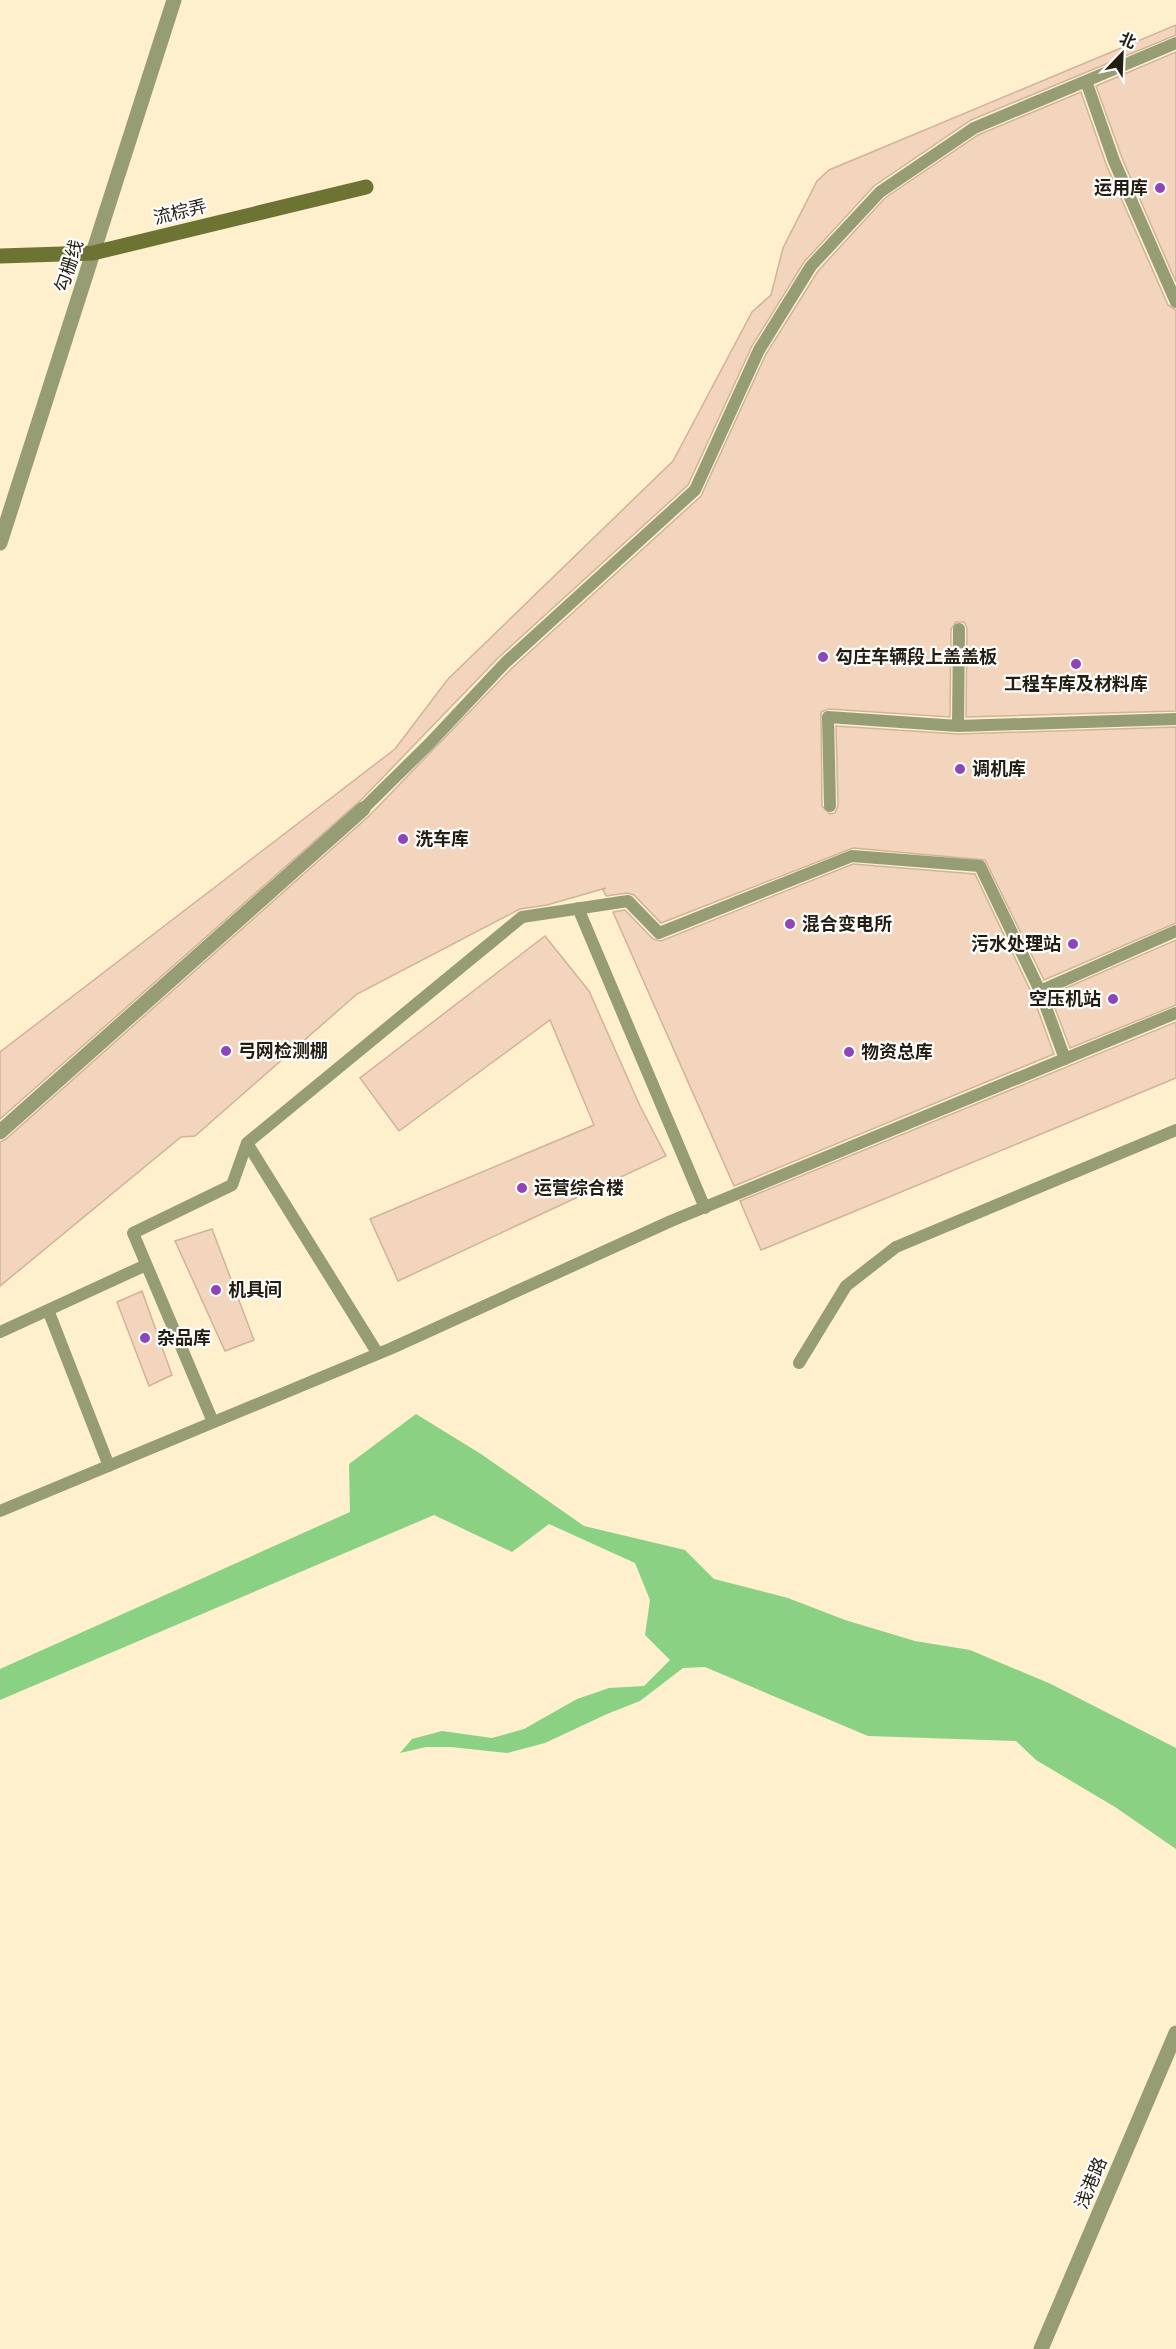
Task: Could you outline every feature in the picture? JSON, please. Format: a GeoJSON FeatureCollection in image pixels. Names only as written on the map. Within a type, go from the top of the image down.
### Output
{"type":"FeatureCollection","features":[{"type":"Feature","properties":{"kind":"street","name":"勾栅线"},"geometry":{"type":"LineString","coordinates":[[0,543],[174,0]]}},
{"type":"Feature","properties":{"kind":"street","name":"流棕弄"},"geometry":{"type":"LineString","coordinates":[[0,256],[93,253],[366,187]]}},
{"type":"Feature","properties":{"kind":"street"},"geometry":{"type":"LineString","coordinates":[[0,1132],[363,809]]}},
{"type":"Feature","properties":{"kind":"street","name":"浅港路"},"geometry":{"type":"LineString","coordinates":[[1041,2349],[1176,2033]]}},
{"type":"Feature","properties":{"kind":"lane"},"geometry":{"type":"LineString","coordinates":[[363,809],[429,744],[505,663],[695,490],[765,341],[811,266],[880,192],[974,128],[1176,43]]}},
{"type":"Feature","properties":{"kind":"lane"},"geometry":{"type":"LineString","coordinates":[[1086,81],[1114,162],[1176,302]]}},
{"type":"Feature","properties":{"kind":"lane"},"geometry":{"type":"LineString","coordinates":[[958,726],[959,630]]}},
{"type":"Feature","properties":{"kind":"lane"},"geometry":{"type":"LineString","coordinates":[[830,806],[828,717],[958,726],[1176,719]]}},
{"type":"Feature","properties":{"kind":"lane"},"geometry":{"type":"LineString","coordinates":[[213,1422],[132,1233],[232,1185],[247,1143],[522,917],[628,901],[659,933],[852,856],[980,866],[1040,991],[1065,1059]]}},
{"type":"Feature","properties":{"kind":"lane"},"geometry":{"type":"LineString","coordinates":[[578,908],[705,1208]]}},
{"type":"Feature","properties":{"kind":"lane"},"geometry":{"type":"LineString","coordinates":[[1040,991],[1176,931]]}},
{"type":"Feature","properties":{"kind":"lane"},"geometry":{"type":"LineString","coordinates":[[0,1511],[378,1354],[705,1208],[1176,1013]]}},
{"type":"Feature","properties":{"kind":"lane"},"geometry":{"type":"LineString","coordinates":[[799,1363],[846,1286],[896,1247],[1176,1130]]}},
{"type":"Feature","properties":{"kind":"lane"},"geometry":{"type":"LineString","coordinates":[[247,1143],[378,1354]]}},
{"type":"Feature","properties":{"kind":"lane"},"geometry":{"type":"LineString","coordinates":[[0,1332],[146,1265]]}},
{"type":"Feature","properties":{"kind":"lane"},"geometry":{"type":"LineString","coordinates":[[48,1310],[109,1466]]}},
{"type":"Feature","properties":{"kind":"shaded area"},"geometry":{"type":"Polygon","coordinates":[[[416,1414],[481,1454],[584,1526],[685,1550],[714,1579],[788,1598],[845,1620],[915,1641],[970,1650],[1051,1684],[1176,1748],[1176,1849],[1115,1807],[1036,1760],[1016,1741],[868,1736],[705,1667],[683,1668],[640,1701],[545,1743],[507,1753],[451,1747],[426,1747],[400,1753],[412,1739],[442,1731],[492,1738],[524,1729],[577,1699],[609,1688],[644,1686],[670,1660],[645,1635],[650,1600],[635,1563],[549,1524],[512,1552],[434,1515],[0,1700],[0,1669],[350,1512],[349,1464],[416,1414]]]}},
{"type":"Feature","properties":{"kind":"building"},"geometry":{"type":"Polygon","coordinates":[[[1176,25],[1176,35],[971,120],[874,186],[804,262],[752,346],[688,485],[499,657],[361,800],[0,1119],[0,1052],[395,749],[448,679],[673,461],[752,312],[771,295],[783,248],[817,181],[829,170],[1176,25]]]}},
{"type":"Feature","properties":{"kind":"building","name":"运用库"},"geometry":{"type":"Polygon","coordinates":[[[1176,52],[1176,282],[1122,158],[1096,86],[1176,52]]]}},
{"type":"Feature","properties":{"kind":"building","name":"勾庄车辆段上盖盖板"},"geometry":{"type":"Polygon","coordinates":[[[1081,92],[1106,164],[1168,305],[1176,310],[1176,711],[966,717],[967,628],[964,622],[956,622],[951,629],[950,717],[829,709],[821,712],[822,806],[830,814],[835,813],[838,806],[836,726],[958,734],[1176,727],[1176,923],[1044,980],[985,860],[853,848],[661,923],[634,895],[627,893],[606,896],[603,890],[606,888],[547,905],[520,909],[357,994],[195,1136],[181,1137],[0,1286],[0,1142],[369,816],[511,669],[701,496],[766,354],[818,271],[885,198],[978,135],[1081,92]]]}},
{"type":"Feature","properties":{"kind":"building"},"geometry":{"type":"Polygon","coordinates":[[[853,864],[975,874],[1032,994],[1054,1054],[734,1186],[613,912],[625,910],[653,939],[661,941],[853,864]]]}},
{"type":"Feature","properties":{"kind":"building"},"geometry":{"type":"Polygon","coordinates":[[[545,936],[589,991],[640,1106],[666,1156],[398,1281],[370,1219],[594,1125],[550,1020],[399,1131],[360,1078],[545,936]]]}},
{"type":"Feature","properties":{"kind":"building"},"geometry":{"type":"Polygon","coordinates":[[[1176,940],[1176,1005],[1070,1048],[1050,995],[1176,940]]]}},
{"type":"Feature","properties":{"kind":"building"},"geometry":{"type":"Polygon","coordinates":[[[1176,1022],[1176,1078],[761,1250],[740,1201],[1176,1022]]]}},
{"type":"Feature","properties":{"kind":"building","name":"机具间"},"geometry":{"type":"Polygon","coordinates":[[[212,1229],[254,1340],[225,1351],[175,1241],[212,1229]]]}},
{"type":"Feature","properties":{"kind":"building","name":"杂品库"},"geometry":{"type":"Polygon","coordinates":[[[142,1291],[172,1375],[149,1386],[117,1302],[142,1291]]]}},
{"type":"Feature","properties":{"kind":"place","name":"运用库"},"geometry":{"type":"Point","coordinates":[1160,188]}},
{"type":"Feature","properties":{"kind":"place","name":"勾庄车辆段上盖盖板"},"geometry":{"type":"Point","coordinates":[823,657]}},
{"type":"Feature","properties":{"kind":"place","name":"工程车库及材料库"},"geometry":{"type":"Point","coordinates":[1076,664]}},
{"type":"Feature","properties":{"kind":"place","name":"调机库"},"geometry":{"type":"Point","coordinates":[960,769]}},
{"type":"Feature","properties":{"kind":"place","name":"洗车库"},"geometry":{"type":"Point","coordinates":[403,839]}},
{"type":"Feature","properties":{"kind":"place","name":"混合变电所"},"geometry":{"type":"Point","coordinates":[790,924]}},
{"type":"Feature","properties":{"kind":"place","name":"污水处理站"},"geometry":{"type":"Point","coordinates":[1073,944]}},
{"type":"Feature","properties":{"kind":"place","name":"空压机站"},"geometry":{"type":"Point","coordinates":[1113,999]}},
{"type":"Feature","properties":{"kind":"place","name":"弓网检测棚"},"geometry":{"type":"Point","coordinates":[226,1051]}},
{"type":"Feature","properties":{"kind":"place","name":"物资总库"},"geometry":{"type":"Point","coordinates":[849,1052]}},
{"type":"Feature","properties":{"kind":"place","name":"运营综合楼"},"geometry":{"type":"Point","coordinates":[522,1188]}},
{"type":"Feature","properties":{"kind":"place","name":"机具间"},"geometry":{"type":"Point","coordinates":[216,1290]}},
{"type":"Feature","properties":{"kind":"place","name":"杂品库"},"geometry":{"type":"Point","coordinates":[145,1338]}}]}
